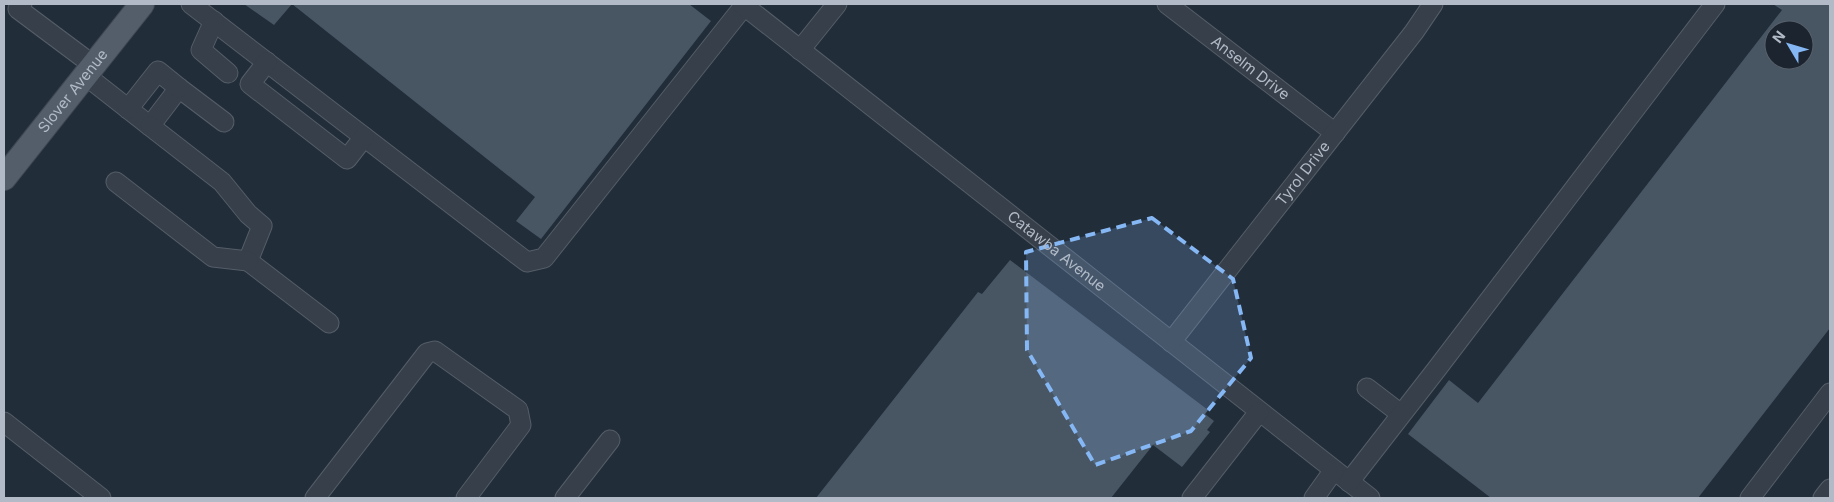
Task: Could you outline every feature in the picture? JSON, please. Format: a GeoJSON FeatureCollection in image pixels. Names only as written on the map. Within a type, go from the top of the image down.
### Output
{"type":"FeatureCollection","features":[{"type":"Feature","properties":{"kind":"main road","name":"Slover Avenue"},"geometry":{"type":"LineString","coordinates":[[8,166],[142,4]]}},
{"type":"Feature","properties":{"kind":"street"},"geometry":{"type":"LineString","coordinates":[[191,4],[527,262],[544,258],[743,5]]}},
{"type":"Feature","properties":{"kind":"street"},"geometry":{"type":"LineString","coordinates":[[800,50],[837,4]]}},
{"type":"Feature","properties":{"kind":"street","name":"Anselm Drive"},"geometry":{"type":"LineString","coordinates":[[1167,4],[1335,133]]}},
{"type":"Feature","properties":{"kind":"street","name":"Tyrol Drive"},"geometry":{"type":"LineString","coordinates":[[1171,342],[1414,32],[1433,4]]}},
{"type":"Feature","properties":{"kind":"street"},"geometry":{"type":"LineString","coordinates":[[1314,498],[1342,476],[1401,414],[1715,4]]}},
{"type":"Feature","properties":{"kind":"street","name":"Catawba Avenue"},"geometry":{"type":"LineString","coordinates":[[743,5],[1370,498]]}},
{"type":"Feature","properties":{"kind":"street"},"geometry":{"type":"LineString","coordinates":[[17,6],[89,70],[128,109],[222,182],[248,214],[262,226],[248,261]]}},
{"type":"Feature","properties":{"kind":"street"},"geometry":{"type":"LineString","coordinates":[[214,21],[201,50],[228,74]]}},
{"type":"Feature","properties":{"kind":"street"},"geometry":{"type":"LineString","coordinates":[[267,62],[250,84],[347,159],[364,137]]}},
{"type":"Feature","properties":{"kind":"street"},"geometry":{"type":"LineString","coordinates":[[128,109],[158,71],[224,122]]}},
{"type":"Feature","properties":{"kind":"street"},"geometry":{"type":"LineString","coordinates":[[150,126],[179,88]]}},
{"type":"Feature","properties":{"kind":"street"},"geometry":{"type":"LineString","coordinates":[[116,182],[213,257],[248,261],[329,323]]}},
{"type":"Feature","properties":{"kind":"street"},"geometry":{"type":"LineString","coordinates":[[316,498],[427,353],[435,351],[518,410],[520,425],[466,498]]}},
{"type":"Feature","properties":{"kind":"street"},"geometry":{"type":"LineString","coordinates":[[1367,388],[1401,414]]}},
{"type":"Feature","properties":{"kind":"street"},"geometry":{"type":"LineString","coordinates":[[1750,498],[1824,413],[1830,393]]}},
{"type":"Feature","properties":{"kind":"street"},"geometry":{"type":"LineString","coordinates":[[1192,498],[1260,412]]}},
{"type":"Feature","properties":{"kind":"street"},"geometry":{"type":"LineString","coordinates":[[4,422],[100,498]]}},
{"type":"Feature","properties":{"kind":"street"},"geometry":{"type":"LineString","coordinates":[[566,498],[610,440]]}},
{"type":"Feature","properties":{"kind":"street"},"geometry":{"type":"LineString","coordinates":[[1823,498],[1830,489]]}},
{"type":"Feature","properties":{"kind":"highlighted area"},"geometry":{"type":"Polygon","coordinates":[[[1152,218],[1233,279],[1251,358],[1191,431],[1095,465],[1027,350],[1026,252],[1152,218]]]}},
{"type":"Feature","properties":{"kind":"building"},"geometry":{"type":"Polygon","coordinates":[[[244,4],[292,4],[274,25],[244,4]]]}},
{"type":"Feature","properties":{"kind":"building"},"geometry":{"type":"Polygon","coordinates":[[[292,4],[689,4],[711,21],[541,239],[516,221],[535,197],[292,4]]]}},
{"type":"Feature","properties":{"kind":"building"},"geometry":{"type":"Polygon","coordinates":[[[1773,4],[1830,4],[1830,328],[1698,498],[1491,498],[1408,434],[1449,380],[1478,403],[1764,33],[1764,70],[1814,70],[1814,20],[1774,20],[1782,10],[1773,4]]]}},
{"type":"Feature","properties":{"kind":"building"},"geometry":{"type":"Polygon","coordinates":[[[1010,260],[1208,410],[1205,414],[1214,421],[1207,430],[1210,432],[1182,467],[1153,445],[1111,498],[816,498],[978,292],[982,294],[1010,260]]]}}]}
